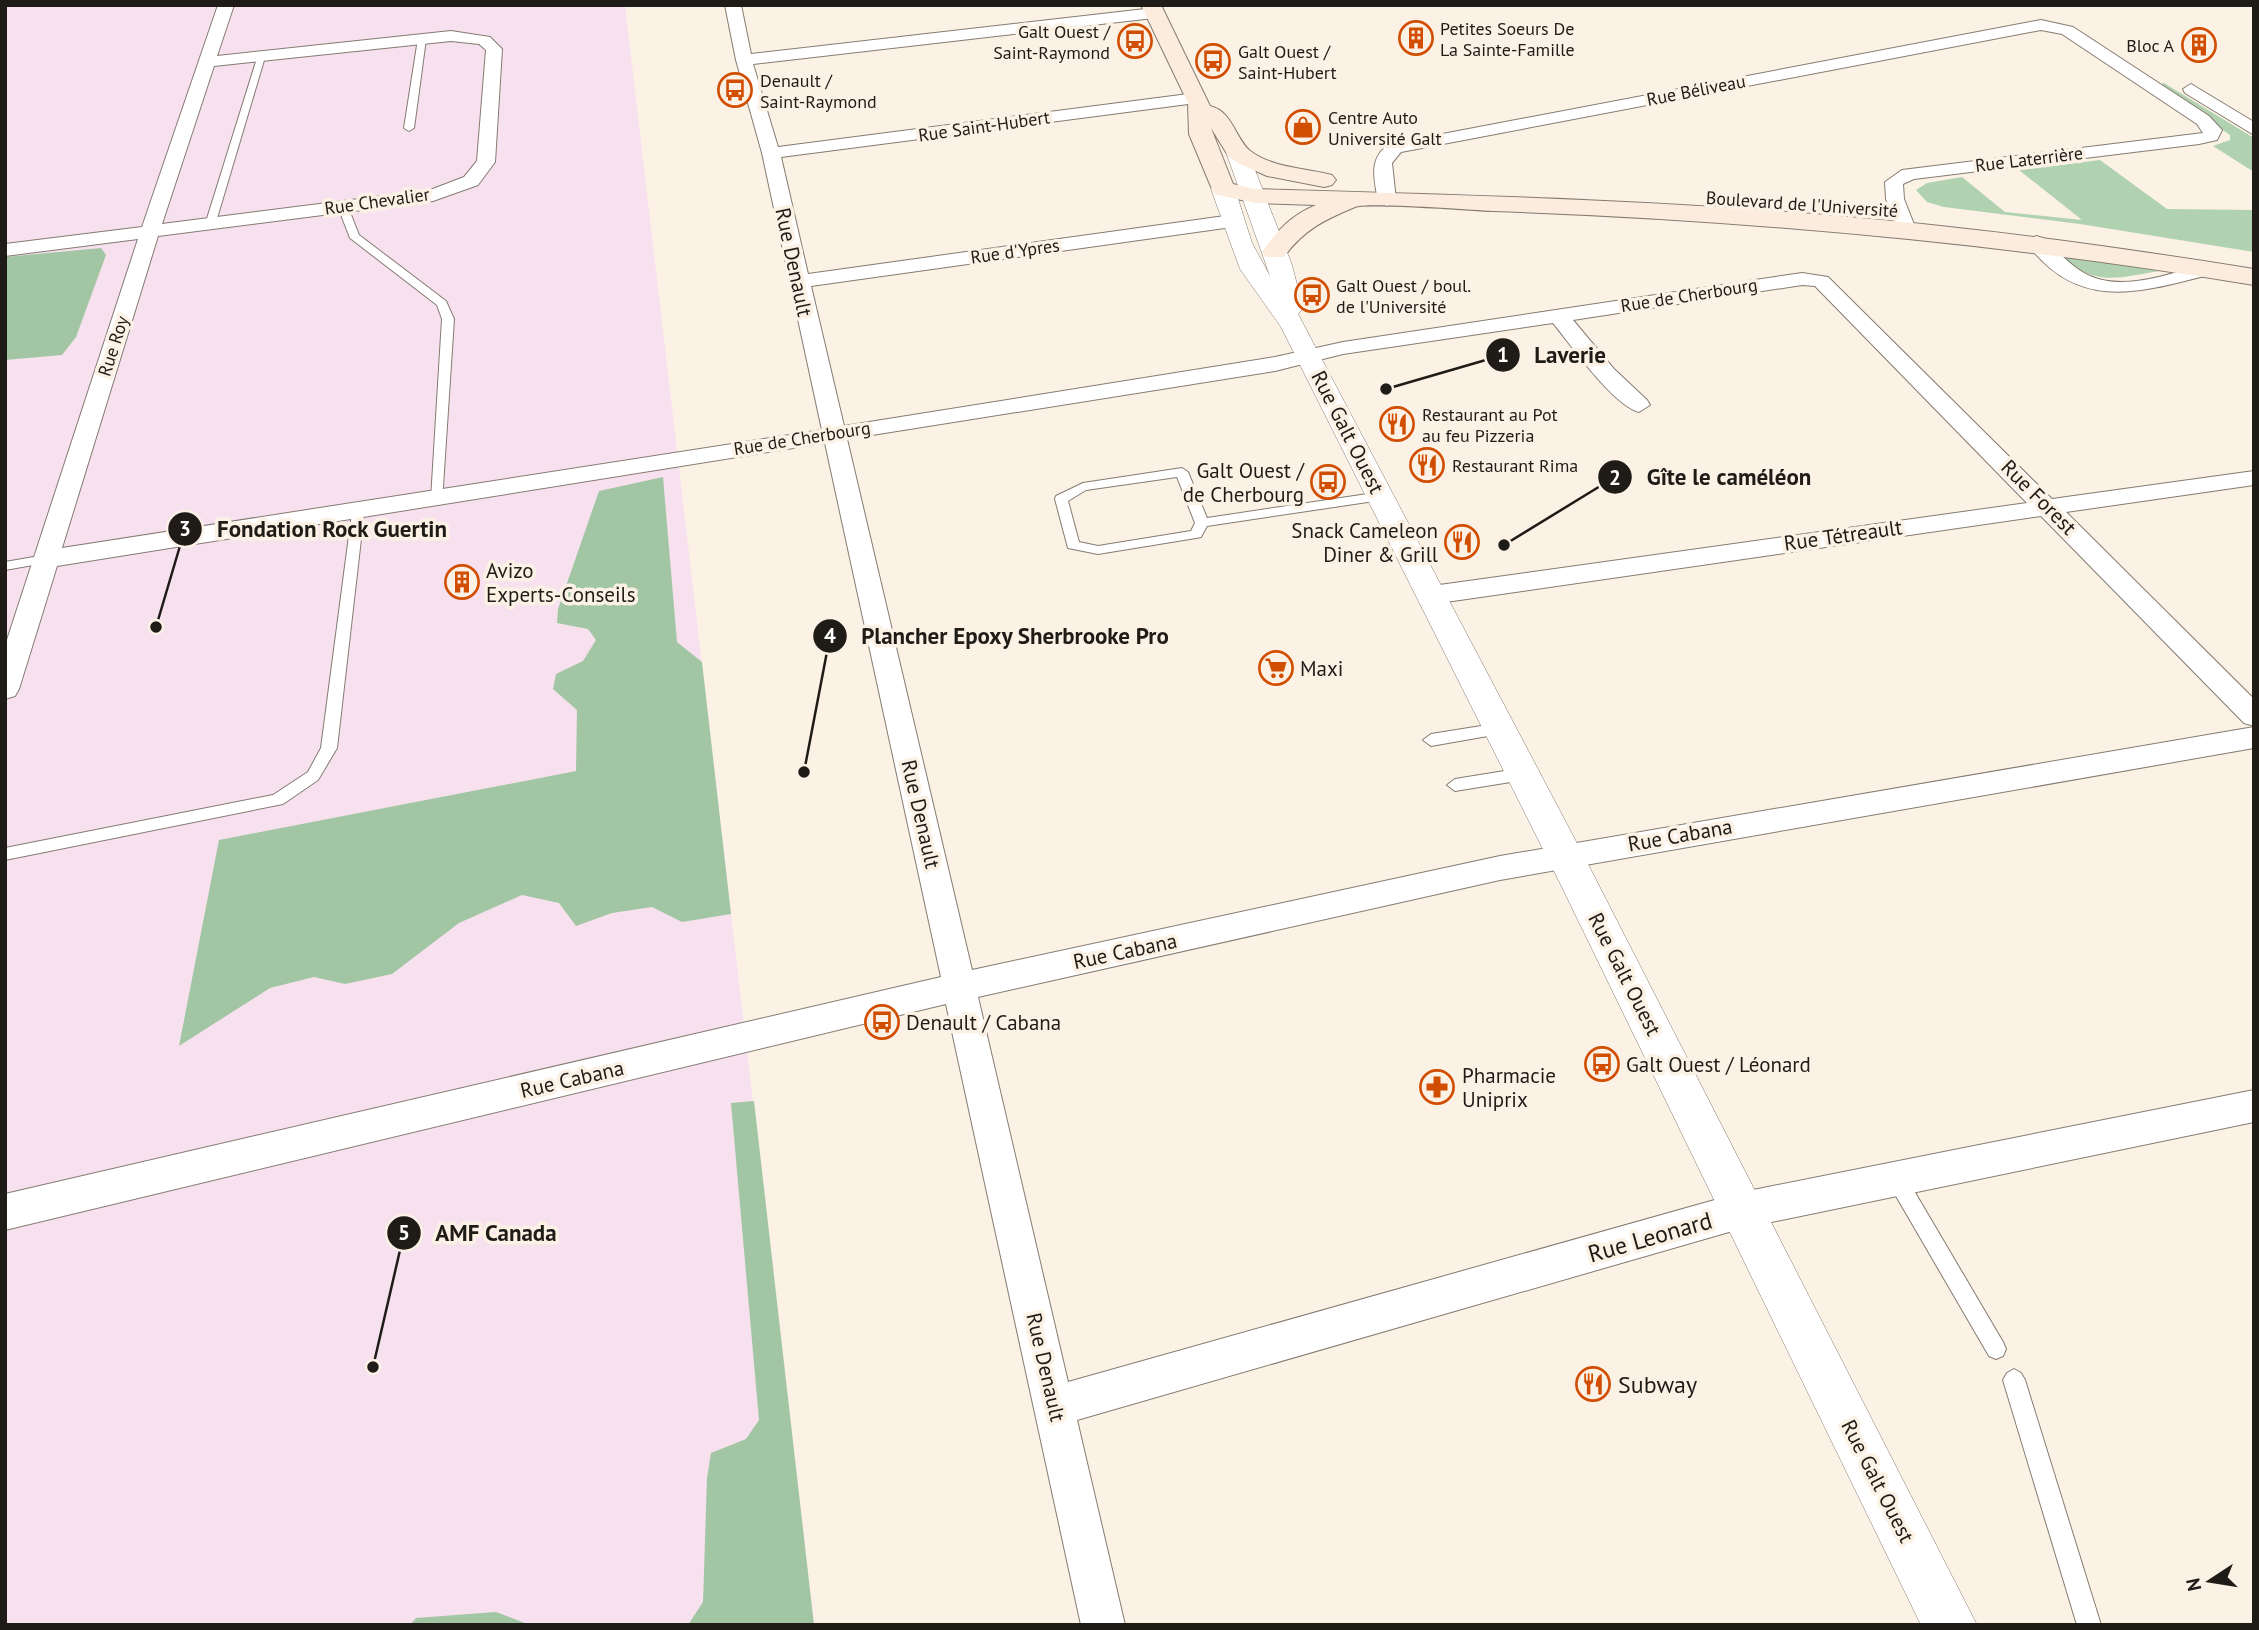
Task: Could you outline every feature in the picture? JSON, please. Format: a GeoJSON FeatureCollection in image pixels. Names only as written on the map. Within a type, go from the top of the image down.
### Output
{"type":"FeatureCollection","features":[{"type":"Feature","properties":{"kind":"main road","name":"Rue Galt Ouest"},"geometry":{"type":"LineString","coordinates":[[1153,9],[1198,100],[1200,134],[1223,189]]}},
{"type":"Feature","properties":{"kind":"main road"},"geometry":{"type":"LineString","coordinates":[[1198,100],[1227,131],[1237,152],[1275,171],[1370,192]]}},
{"type":"Feature","properties":{"kind":"main road","name":"Boulevard de l'Université"},"geometry":{"type":"LineString","coordinates":[[1223,189],[1370,192],[1682,211],[1902,219],[2090,234],[2254,261]]}},
{"type":"Feature","properties":{"kind":"main road"},"geometry":{"type":"LineString","coordinates":[[1275,252],[1292,228],[1308,216],[1370,192]]}},
{"type":"Feature","properties":{"kind":"main road","name":"Boulevard de l'Université"},"geometry":{"type":"LineString","coordinates":[[1902,219],[2254,277]]}},
{"type":"Feature","properties":{"kind":"street","name":"Rue Roy"},"geometry":{"type":"LineString","coordinates":[[5,689],[150,232],[226,5]]}},
{"type":"Feature","properties":{"kind":"street","name":"Rue Denault"},"geometry":{"type":"LineString","coordinates":[[733,5],[744,60],[771,153],[797,282],[834,433],[1103,1625]]}},
{"type":"Feature","properties":{"kind":"street"},"geometry":{"type":"LineString","coordinates":[[744,60],[1153,9]]}},
{"type":"Feature","properties":{"kind":"street","name":"Rue Béliveau"},"geometry":{"type":"LineString","coordinates":[[1370,192],[1383,158],[1396,148],[2032,26],[2054,25],[2067,30],[2137,77]]}},
{"type":"Feature","properties":{"kind":"street","name":"Rue Chevalier"},"geometry":{"type":"LineString","coordinates":[[5,250],[433,195],[471,181],[486,162],[494,49],[484,40],[451,36],[209,62]]}},
{"type":"Feature","properties":{"kind":"street"},"geometry":{"type":"LineString","coordinates":[[2137,77],[2168,74],[2254,130]]}},
{"type":"Feature","properties":{"kind":"street","name":"Rue Laterrière"},"geometry":{"type":"LineString","coordinates":[[1902,219],[1893,190],[1894,182],[1909,174],[2199,139],[2214,134],[2206,122],[2137,77]]}},
{"type":"Feature","properties":{"kind":"street","name":"Rue Saint-Hubert"},"geometry":{"type":"LineString","coordinates":[[771,153],[1198,100]]}},
{"type":"Feature","properties":{"kind":"street","name":"Rue Galt Ouest"},"geometry":{"type":"LineString","coordinates":[[1237,152],[1275,252],[1294,326]]}},
{"type":"Feature","properties":{"kind":"street","name":"Rue Galt Ouest"},"geometry":{"type":"LineString","coordinates":[[1223,189],[1232,221],[1252,270],[1294,326],[1564,855],[1950,1625]]}},
{"type":"Feature","properties":{"kind":"street","name":"Rue d'Ypres"},"geometry":{"type":"LineString","coordinates":[[797,282],[1232,221]]}},
{"type":"Feature","properties":{"kind":"street","name":"Boulevard de l'Université"},"geometry":{"type":"LineString","coordinates":[[2036,242],[2070,272],[2097,285],[2128,286],[2209,269]]}},
{"type":"Feature","properties":{"kind":"street","name":"Rue de Cherbourg"},"geometry":{"type":"LineString","coordinates":[[45,559],[358,513],[834,433],[1275,364],[1558,315],[1802,279],[1821,281]]}},
{"type":"Feature","properties":{"kind":"street","name":"Rue Forest"},"geometry":{"type":"LineString","coordinates":[[1821,281],[2048,506],[2254,716]]}},
{"type":"Feature","properties":{"kind":"street"},"geometry":{"type":"LineString","coordinates":[[1558,315],[1606,374],[1639,405]]}},
{"type":"Feature","properties":{"kind":"street","name":"Rue Tétreault"},"geometry":{"type":"LineString","coordinates":[[1432,595],[2254,478]]}},
{"type":"Feature","properties":{"kind":"street","name":"Rue Cabana"},"geometry":{"type":"LineString","coordinates":[[5,1213],[960,987],[1564,855],[2254,737]]}},
{"type":"Feature","properties":{"kind":"street","name":"Rue Leonard"},"geometry":{"type":"LineString","coordinates":[[1055,1406],[1743,1210],[2254,1106]]}},
{"type":"Feature","properties":{"kind":"lane"},"geometry":{"type":"LineString","coordinates":[[410,128],[422,39]]}},
{"type":"Feature","properties":{"kind":"lane"},"geometry":{"type":"LineString","coordinates":[[211,225],[261,57]]}},
{"type":"Feature","properties":{"kind":"lane"},"geometry":{"type":"LineString","coordinates":[[343,207],[354,236],[442,303],[448,319],[437,499]]}},
{"type":"Feature","properties":{"kind":"lane"},"geometry":{"type":"LineString","coordinates":[[1182,472],[1202,523],[1196,534],[1098,550],[1073,545],[1061,499],[1083,486],[1182,472]]}},
{"type":"Feature","properties":{"kind":"lane"},"geometry":{"type":"LineString","coordinates":[[1202,523],[1381,496]]}},
{"type":"Feature","properties":{"kind":"lane"},"geometry":{"type":"LineString","coordinates":[[5,854],[277,800],[313,776],[328,748],[358,513]]}},
{"type":"Feature","properties":{"kind":"lane"},"geometry":{"type":"LineString","coordinates":[[5,566],[45,559]]}},
{"type":"Feature","properties":{"kind":"lane"},"geometry":{"type":"LineString","coordinates":[[1432,740],[1500,729]]}},
{"type":"Feature","properties":{"kind":"lane"},"geometry":{"type":"LineString","coordinates":[[1455,785],[1523,774]]}},
{"type":"Feature","properties":{"kind":"lane"},"geometry":{"type":"LineString","coordinates":[[1896,1178],[1996,1349]]}},
{"type":"Feature","properties":{"kind":"lane"},"geometry":{"type":"LineString","coordinates":[[2014,1380],[2089,1625]]}},
{"type":"Feature","properties":{"kind":"shaded area"},"geometry":{"type":"Polygon","coordinates":[[[5,5],[625,5],[814,1625],[5,1625],[5,5]]]}},
{"type":"Feature","properties":{"kind":"green space"},"geometry":{"type":"Polygon","coordinates":[[[2164,83],[2254,138],[2254,172],[2213,146],[2230,140],[2230,135],[2159,85],[2164,83]]]}},
{"type":"Feature","properties":{"kind":"green space"},"geometry":{"type":"Polygon","coordinates":[[[2100,160],[2167,209],[2254,210],[2254,252],[2080,224],[1944,207],[1927,202],[1916,190],[1927,183],[1962,177],[2005,212],[2082,220],[2019,170],[2100,160]]]}},
{"type":"Feature","properties":{"kind":"green space"},"geometry":{"type":"Polygon","coordinates":[[[101,248],[106,255],[76,337],[62,355],[5,360],[5,257],[101,248]]]}},
{"type":"Feature","properties":{"kind":"green space"},"geometry":{"type":"Polygon","coordinates":[[[2060,255],[2159,271],[2107,278],[2085,272],[2060,255]]]}},
{"type":"Feature","properties":{"kind":"green space"},"geometry":{"type":"Polygon","coordinates":[[[663,477],[677,642],[702,662],[731,914],[682,922],[652,907],[612,913],[576,926],[559,903],[522,895],[459,923],[392,974],[345,984],[314,977],[270,988],[179,1046],[219,840],[576,771],[577,710],[553,689],[556,674],[583,661],[596,640],[588,629],[557,623],[558,609],[599,491],[663,477]]]}},
{"type":"Feature","properties":{"kind":"green space"},"geometry":{"type":"Polygon","coordinates":[[[754,1101],[814,1625],[688,1625],[703,1602],[707,1478],[711,1453],[746,1439],[759,1420],[731,1103],[754,1101]]]}},
{"type":"Feature","properties":{"kind":"green space"},"geometry":{"type":"Polygon","coordinates":[[[496,1612],[530,1625],[410,1625],[416,1618],[496,1612]]]}},
{"type":"Feature","properties":{"kind":"place","name":"Petites Soeurs De La Sainte-Famille"},"geometry":{"type":"Point","coordinates":[1416,38]}},
{"type":"Feature","properties":{"kind":"place","name":"Galt Ouest / Saint-Raymond"},"geometry":{"type":"Point","coordinates":[1135,41]}},
{"type":"Feature","properties":{"kind":"place","name":"Bloc A"},"geometry":{"type":"Point","coordinates":[2199,45]}},
{"type":"Feature","properties":{"kind":"place","name":"Galt Ouest / Saint-Hubert"},"geometry":{"type":"Point","coordinates":[1213,61]}},
{"type":"Feature","properties":{"kind":"place","name":"Denault / Saint-Raymond"},"geometry":{"type":"Point","coordinates":[735,90]}},
{"type":"Feature","properties":{"kind":"place","name":"Centre Auto Université Galt"},"geometry":{"type":"Point","coordinates":[1303,127]}},
{"type":"Feature","properties":{"kind":"place","name":"Galt Ouest / boul. de l'Université"},"geometry":{"type":"Point","coordinates":[1312,295]}},
{"type":"Feature","properties":{"kind":"place","name":"Laverie"},"geometry":{"type":"Point","coordinates":[1386,389]}},
{"type":"Feature","properties":{"kind":"place","name":"Restaurant au Pot au feu Pizzeria"},"geometry":{"type":"Point","coordinates":[1397,424]}},
{"type":"Feature","properties":{"kind":"place","name":"Restaurant Rima"},"geometry":{"type":"Point","coordinates":[1427,465]}},
{"type":"Feature","properties":{"kind":"place","name":"Galt Ouest / de Cherbourg"},"geometry":{"type":"Point","coordinates":[1328,482]}},
{"type":"Feature","properties":{"kind":"place","name":"Snack Cameleon Diner & Grill"},"geometry":{"type":"Point","coordinates":[1462,542]}},
{"type":"Feature","properties":{"kind":"place","name":"Gîte le caméléon"},"geometry":{"type":"Point","coordinates":[1504,545]}},
{"type":"Feature","properties":{"kind":"place","name":"Avizo Experts-Conseils"},"geometry":{"type":"Point","coordinates":[462,582]}},
{"type":"Feature","properties":{"kind":"place","name":"Fondation Rock Guertin"},"geometry":{"type":"Point","coordinates":[156,627]}},
{"type":"Feature","properties":{"kind":"place","name":"Maxi"},"geometry":{"type":"Point","coordinates":[1276,668]}},
{"type":"Feature","properties":{"kind":"place","name":"Plancher Epoxy Sherbrooke Pro"},"geometry":{"type":"Point","coordinates":[804,772]}},
{"type":"Feature","properties":{"kind":"place","name":"Denault / Cabana"},"geometry":{"type":"Point","coordinates":[882,1022]}},
{"type":"Feature","properties":{"kind":"place","name":"Galt Ouest / Léonard"},"geometry":{"type":"Point","coordinates":[1602,1064]}},
{"type":"Feature","properties":{"kind":"place","name":"Pharmacie Uniprix"},"geometry":{"type":"Point","coordinates":[1437,1087]}},
{"type":"Feature","properties":{"kind":"place","name":"AMF Canada"},"geometry":{"type":"Point","coordinates":[373,1367]}},
{"type":"Feature","properties":{"kind":"place","name":"Subway"},"geometry":{"type":"Point","coordinates":[1593,1384]}}]}
